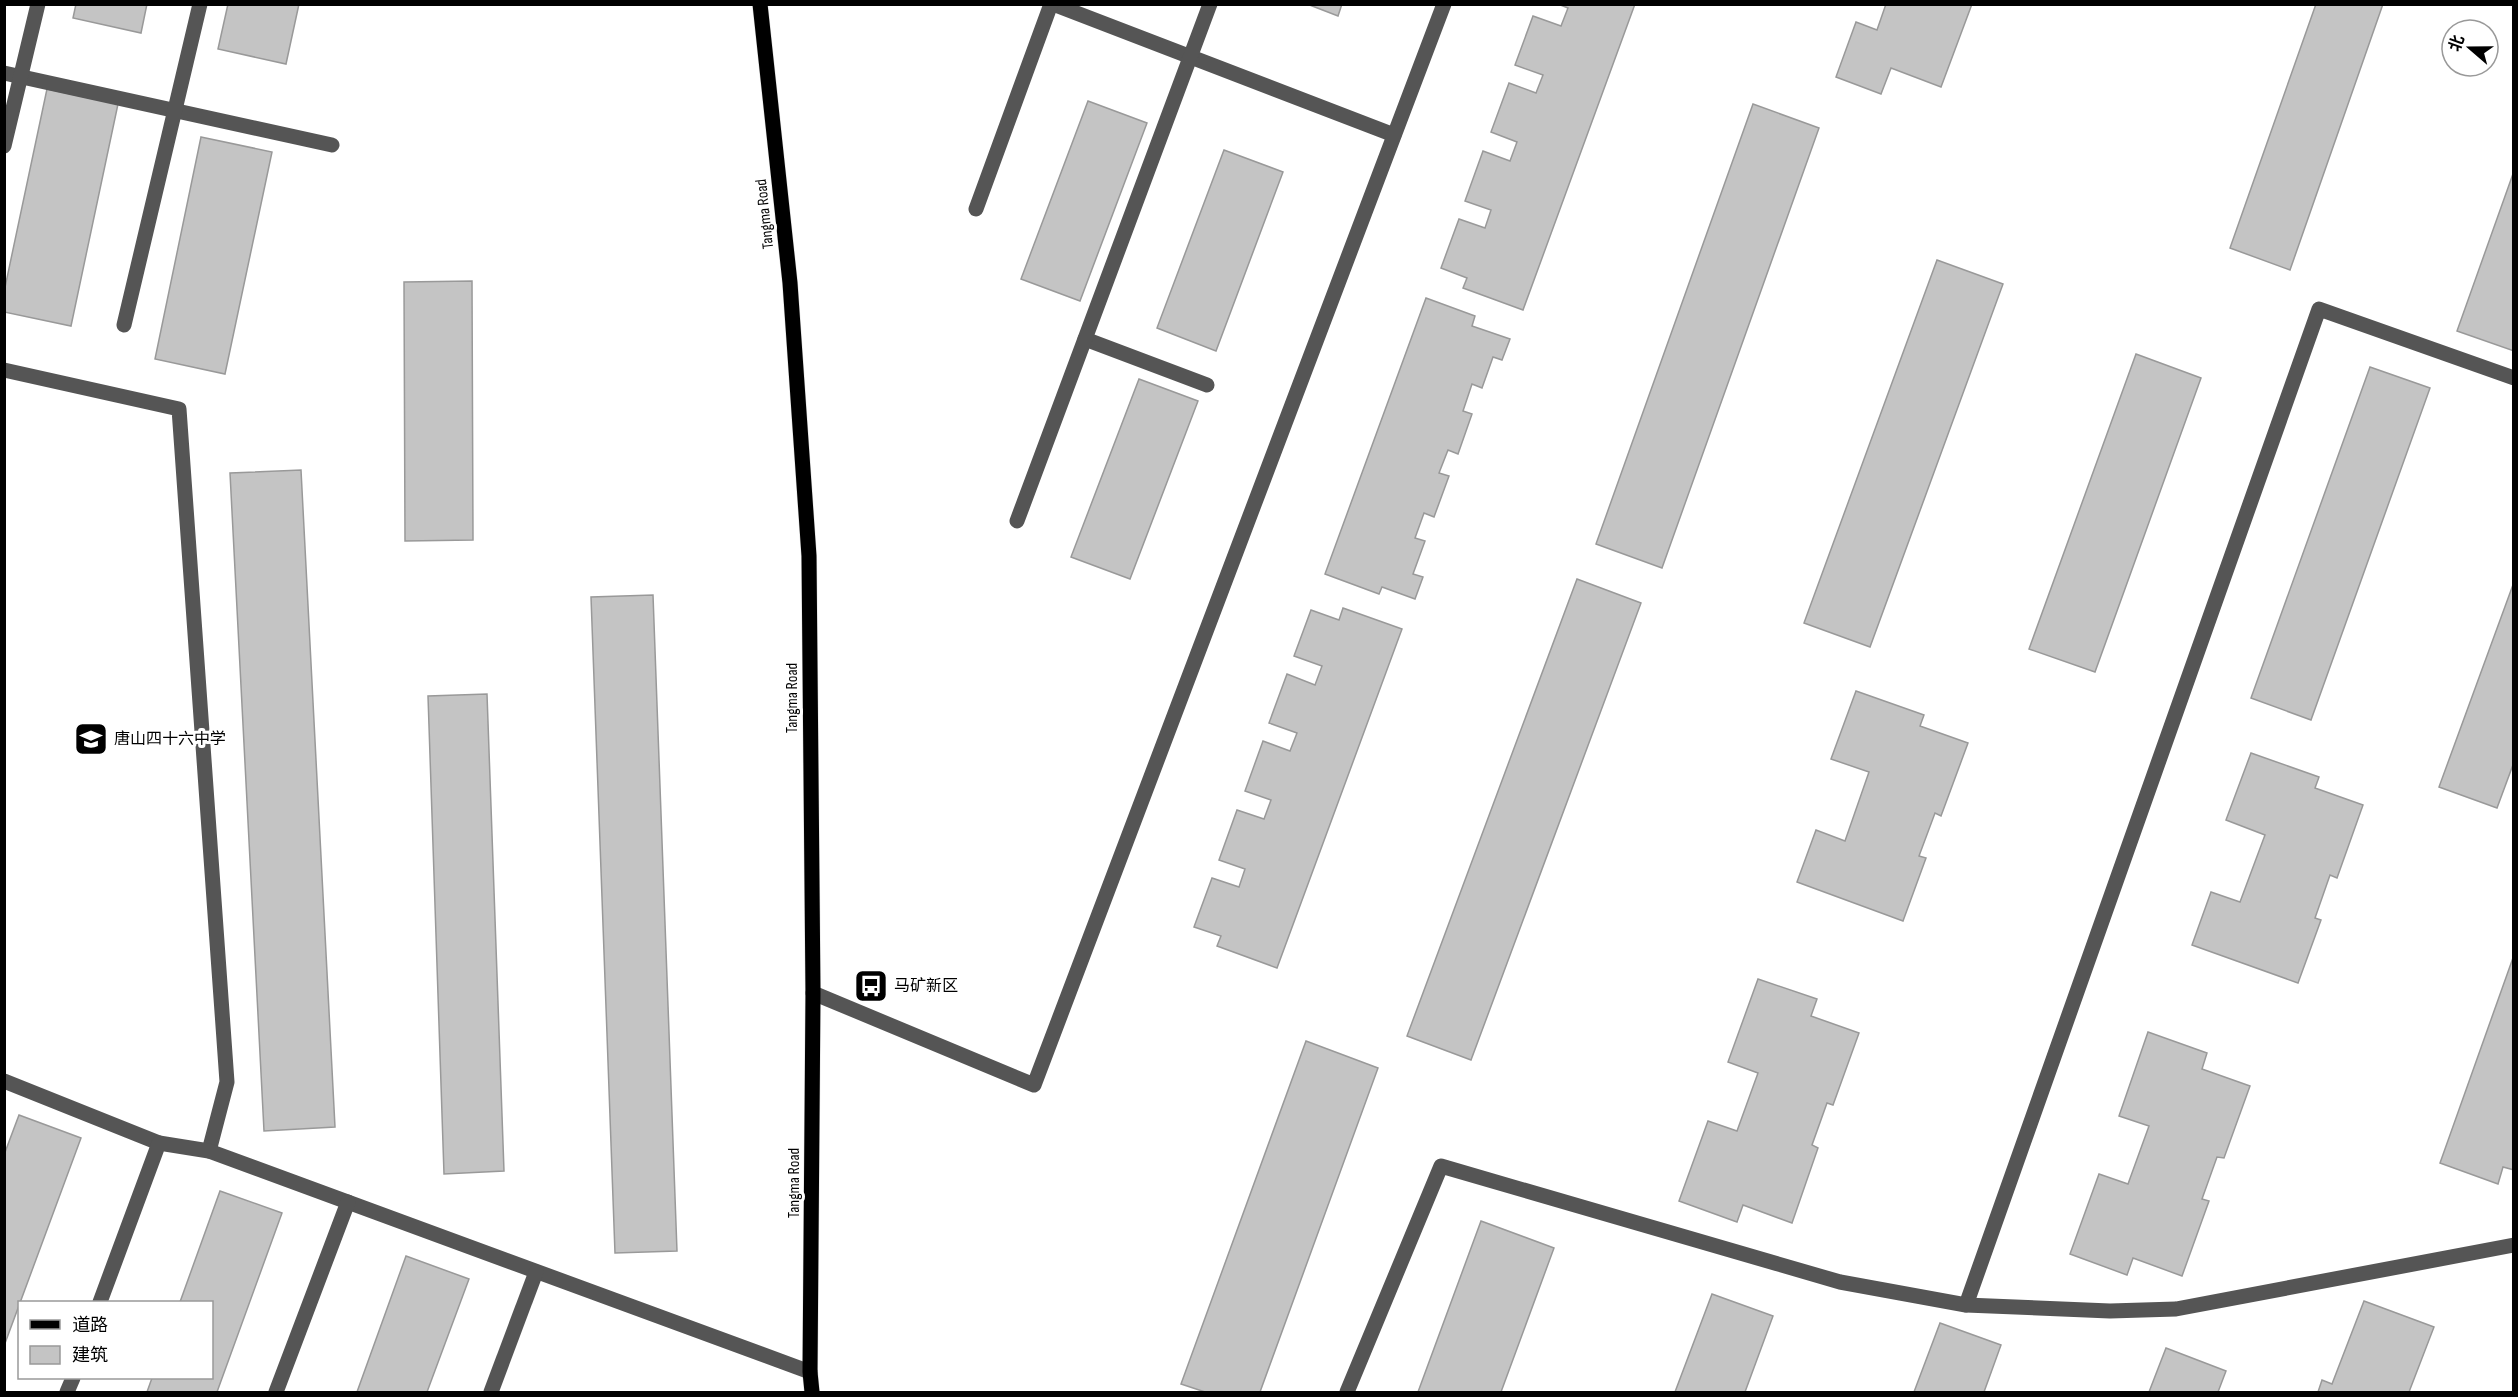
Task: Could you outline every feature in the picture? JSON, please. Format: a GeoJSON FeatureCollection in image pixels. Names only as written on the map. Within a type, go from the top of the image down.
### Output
{"type":"FeatureCollection","features":[{"type":"Feature","properties":{"kind":"main road","name":"Tangma Road"},"geometry":{"type":"LineString","coordinates":[[760,4],[790,283],[809,556],[813,993],[810,1372],[812,1392]]}},
{"type":"Feature","properties":{"kind":"street"},"geometry":{"type":"LineString","coordinates":[[4,146],[38,4]]}},
{"type":"Feature","properties":{"kind":"street"},"geometry":{"type":"LineString","coordinates":[[124,325],[200,4]]}},
{"type":"Feature","properties":{"kind":"street"},"geometry":{"type":"LineString","coordinates":[[975,209],[1052,4],[1394,135]]}},
{"type":"Feature","properties":{"kind":"street"},"geometry":{"type":"LineString","coordinates":[[1017,521],[1210,4]]}},
{"type":"Feature","properties":{"kind":"street"},"geometry":{"type":"LineString","coordinates":[[813,993],[1034,1085],[1444,4]]}},
{"type":"Feature","properties":{"kind":"street"},"geometry":{"type":"LineString","coordinates":[[4,73],[332,145]]}},
{"type":"Feature","properties":{"kind":"street"},"geometry":{"type":"LineString","coordinates":[[1966,1305],[2319,309],[2514,378]]}},
{"type":"Feature","properties":{"kind":"street"},"geometry":{"type":"LineString","coordinates":[[1085,339],[1207,385]]}},
{"type":"Feature","properties":{"kind":"street"},"geometry":{"type":"LineString","coordinates":[[4,370],[179,409],[228,1082],[209,1151]]}},
{"type":"Feature","properties":{"kind":"street"},"geometry":{"type":"LineString","coordinates":[[4,1081],[159,1143],[209,1151],[810,1372]]}},
{"type":"Feature","properties":{"kind":"street"},"geometry":{"type":"LineString","coordinates":[[100,1301],[159,1143]]}},
{"type":"Feature","properties":{"kind":"street"},"geometry":{"type":"LineString","coordinates":[[1347,1392],[1441,1166],[1840,1282],[1966,1305],[2110,1311],[2176,1309],[2514,1245]]}},
{"type":"Feature","properties":{"kind":"street"},"geometry":{"type":"LineString","coordinates":[[276,1392],[348,1202]]}},
{"type":"Feature","properties":{"kind":"street"},"geometry":{"type":"LineString","coordinates":[[491,1392],[536,1272]]}},
{"type":"Feature","properties":{"kind":"building"},"geometry":{"type":"Polygon","coordinates":[[[76,4],[147,4],[141,33],[73,18],[76,4]]]}},
{"type":"Feature","properties":{"kind":"building"},"geometry":{"type":"Polygon","coordinates":[[[228,4],[299,4],[286,64],[218,49],[228,4]]]}},
{"type":"Feature","properties":{"kind":"building"},"geometry":{"type":"Polygon","coordinates":[[[1307,4],[1342,4],[1338,16],[1307,4]]]}},
{"type":"Feature","properties":{"kind":"building"},"geometry":{"type":"Polygon","coordinates":[[[1558,4],[1635,4],[1523,310],[1463,288],[1467,278],[1441,268],[1459,219],[1485,228],[1491,210],[1465,201],[1483,151],[1510,161],[1517,142],[1491,132],[1509,83],[1536,93],[1543,75],[1515,65],[1533,16],[1561,26],[1568,8],[1558,4]]]}},
{"type":"Feature","properties":{"kind":"building"},"geometry":{"type":"Polygon","coordinates":[[[1886,4],[1972,4],[1941,87],[1891,68],[1881,94],[1836,77],[1856,22],[1877,30],[1886,4]]]}},
{"type":"Feature","properties":{"kind":"building"},"geometry":{"type":"Polygon","coordinates":[[[2316,4],[2383,4],[2290,270],[2230,248],[2316,4]]]}},
{"type":"Feature","properties":{"kind":"building"},"geometry":{"type":"Polygon","coordinates":[[[47,89],[118,104],[71,326],[4,312],[4,292],[47,89]]]}},
{"type":"Feature","properties":{"kind":"building"},"geometry":{"type":"Polygon","coordinates":[[[1088,101],[1147,123],[1080,301],[1021,279],[1088,101]]]}},
{"type":"Feature","properties":{"kind":"building"},"geometry":{"type":"Polygon","coordinates":[[[1753,104],[1819,128],[1662,568],[1596,544],[1753,104]]]}},
{"type":"Feature","properties":{"kind":"building"},"geometry":{"type":"Polygon","coordinates":[[[201,137],[272,152],[225,374],[155,359],[201,137]]]}},
{"type":"Feature","properties":{"kind":"building"},"geometry":{"type":"Polygon","coordinates":[[[1224,150],[1283,172],[1216,351],[1157,328],[1224,150]]]}},
{"type":"Feature","properties":{"kind":"building"},"geometry":{"type":"Polygon","coordinates":[[[2514,171],[2514,351],[2457,331],[2514,171]]]}},
{"type":"Feature","properties":{"kind":"building"},"geometry":{"type":"Polygon","coordinates":[[[1937,260],[2003,284],[1870,647],[1804,623],[1937,260]]]}},
{"type":"Feature","properties":{"kind":"building"},"geometry":{"type":"Polygon","coordinates":[[[472,281],[473,540],[405,541],[404,282],[472,281]]]}},
{"type":"Feature","properties":{"kind":"building"},"geometry":{"type":"Polygon","coordinates":[[[1426,298],[1475,316],[1472,326],[1510,339],[1502,360],[1493,357],[1482,388],[1472,384],[1463,411],[1472,414],[1458,454],[1448,450],[1439,473],[1449,476],[1434,517],[1424,513],[1415,538],[1425,541],[1413,574],[1423,577],[1415,599],[1382,587],[1379,594],[1325,574],[1426,298]]]}},
{"type":"Feature","properties":{"kind":"building"},"geometry":{"type":"Polygon","coordinates":[[[2136,354],[2201,378],[2095,672],[2029,649],[2136,354]]]}},
{"type":"Feature","properties":{"kind":"building"},"geometry":{"type":"Polygon","coordinates":[[[2370,367],[2430,388],[2311,720],[2251,698],[2370,367]]]}},
{"type":"Feature","properties":{"kind":"building"},"geometry":{"type":"Polygon","coordinates":[[[1139,379],[1198,401],[1130,579],[1071,557],[1139,379]]]}},
{"type":"Feature","properties":{"kind":"building"},"geometry":{"type":"Polygon","coordinates":[[[301,470],[335,1127],[264,1131],[230,473],[301,470]]]}},
{"type":"Feature","properties":{"kind":"building"},"geometry":{"type":"Polygon","coordinates":[[[1577,579],[1641,603],[1471,1060],[1407,1036],[1577,579]]]}},
{"type":"Feature","properties":{"kind":"building"},"geometry":{"type":"Polygon","coordinates":[[[2514,582],[2514,762],[2497,808],[2439,787],[2514,582]]]}},
{"type":"Feature","properties":{"kind":"building"},"geometry":{"type":"Polygon","coordinates":[[[653,595],[677,1251],[615,1253],[591,597],[653,595]]]}},
{"type":"Feature","properties":{"kind":"building"},"geometry":{"type":"Polygon","coordinates":[[[1343,608],[1402,629],[1277,968],[1217,946],[1221,936],[1194,927],[1212,878],[1239,887],[1245,869],[1219,860],[1237,810],[1264,819],[1271,800],[1245,791],[1263,741],[1290,751],[1297,733],[1269,723],[1287,674],[1315,685],[1322,666],[1294,656],[1311,610],[1339,620],[1343,608]]]}},
{"type":"Feature","properties":{"kind":"building"},"geometry":{"type":"Polygon","coordinates":[[[1856,691],[1924,715],[1920,726],[1968,743],[1941,816],[1935,813],[1919,856],[1926,858],[1903,921],[1797,882],[1816,830],[1845,841],[1869,772],[1831,759],[1856,691]]]}},
{"type":"Feature","properties":{"kind":"building"},"geometry":{"type":"Polygon","coordinates":[[[487,694],[504,1171],[444,1174],[428,696],[487,694]]]}},
{"type":"Feature","properties":{"kind":"building"},"geometry":{"type":"Polygon","coordinates":[[[2251,753],[2319,777],[2315,788],[2363,805],[2337,878],[2330,875],[2315,918],[2321,920],[2298,983],[2192,945],[2211,892],[2240,902],[2265,835],[2226,820],[2251,753]]]}},
{"type":"Feature","properties":{"kind":"building"},"geometry":{"type":"Polygon","coordinates":[[[2514,955],[2514,1170],[2503,1167],[2498,1184],[2440,1163],[2514,955]]]}},
{"type":"Feature","properties":{"kind":"building"},"geometry":{"type":"Polygon","coordinates":[[[1758,979],[1817,999],[1811,1016],[1859,1033],[1833,1105],[1827,1103],[1812,1145],[1818,1148],[1792,1223],[1743,1205],[1737,1222],[1679,1201],[1708,1121],[1737,1131],[1758,1073],[1728,1062],[1758,979]]]}},
{"type":"Feature","properties":{"kind":"building"},"geometry":{"type":"Polygon","coordinates":[[[2148,1032],[2207,1053],[2202,1069],[2250,1086],[2224,1158],[2217,1157],[2202,1199],[2209,1201],[2182,1276],[2133,1258],[2127,1275],[2070,1254],[2099,1174],[2128,1184],[2149,1126],[2119,1116],[2148,1032]]]}},
{"type":"Feature","properties":{"kind":"building"},"geometry":{"type":"Polygon","coordinates":[[[1306,1041],[1378,1068],[1260,1392],[1205,1392],[1181,1384],[1306,1041]]]}},
{"type":"Feature","properties":{"kind":"building"},"geometry":{"type":"Polygon","coordinates":[[[19,1115],[81,1138],[21,1301],[18,1301],[18,1308],[4,1346],[4,1155],[19,1115]]]}},
{"type":"Feature","properties":{"kind":"building"},"geometry":{"type":"Polygon","coordinates":[[[220,1191],[282,1213],[217,1392],[147,1392],[152,1379],[213,1379],[213,1301],[180,1301],[220,1191]]]}},
{"type":"Feature","properties":{"kind":"building"},"geometry":{"type":"Polygon","coordinates":[[[1481,1221],[1554,1248],[1501,1392],[1418,1392],[1481,1221]]]}},
{"type":"Feature","properties":{"kind":"building"},"geometry":{"type":"Polygon","coordinates":[[[406,1256],[469,1279],[427,1392],[357,1392],[406,1256]]]}},
{"type":"Feature","properties":{"kind":"building"},"geometry":{"type":"Polygon","coordinates":[[[1712,1294],[1773,1316],[1745,1392],[1675,1392],[1712,1294]]]}},
{"type":"Feature","properties":{"kind":"building"},"geometry":{"type":"Polygon","coordinates":[[[2364,1301],[2434,1327],[2409,1392],[2318,1392],[2322,1380],[2332,1384],[2364,1301]]]}},
{"type":"Feature","properties":{"kind":"building"},"geometry":{"type":"Polygon","coordinates":[[[1940,1323],[2001,1345],[1984,1392],[1914,1392],[1940,1323]]]}},
{"type":"Feature","properties":{"kind":"building"},"geometry":{"type":"Polygon","coordinates":[[[2166,1348],[2226,1371],[2218,1392],[2149,1392],[2166,1348]]]}},
{"type":"Feature","properties":{"kind":"place","name":"唐山四十六中学"},"geometry":{"type":"Point","coordinates":[91,739]}},
{"type":"Feature","properties":{"kind":"place","name":"马矿新区"},"geometry":{"type":"Point","coordinates":[871,986]}}]}
